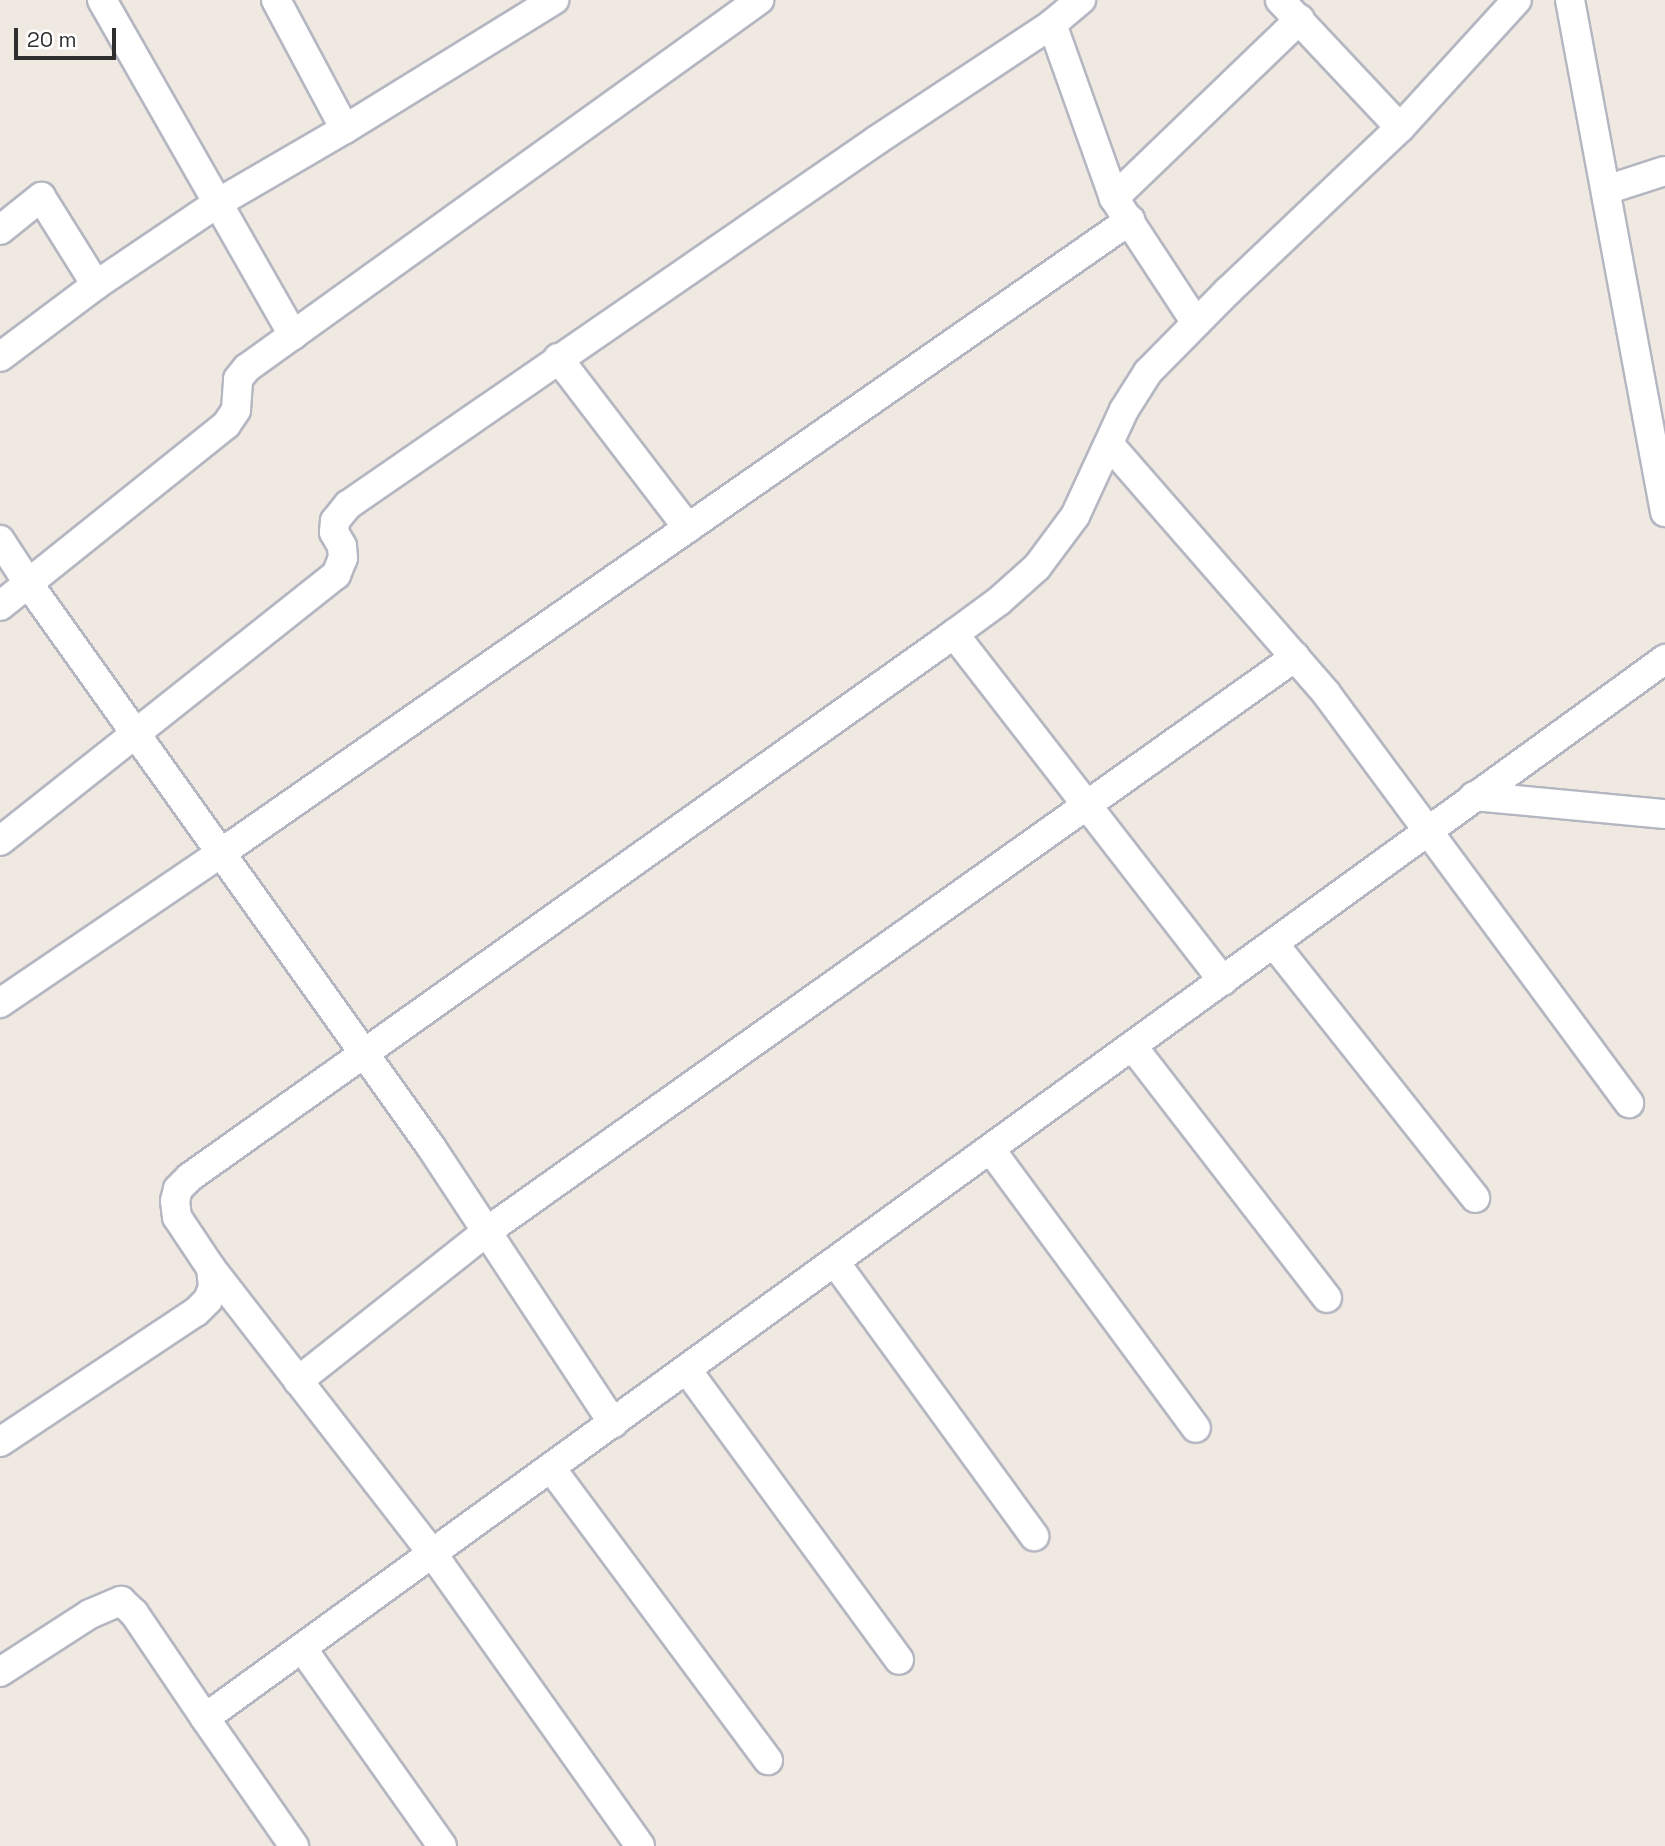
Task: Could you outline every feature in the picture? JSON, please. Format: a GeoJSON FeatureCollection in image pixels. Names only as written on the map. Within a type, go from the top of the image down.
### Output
{"type":"FeatureCollection","features":[{"type":"Feature","properties":{"kind":"street"},"geometry":{"type":"LineString","coordinates":[[102,0],[293,335]]}},
{"type":"Feature","properties":{"kind":"street"},"geometry":{"type":"LineString","coordinates":[[276,0],[345,130]]}},
{"type":"Feature","properties":{"kind":"street"},"geometry":{"type":"LineString","coordinates":[[0,357],[96,285],[216,204],[345,130],[554,0]]}},
{"type":"Feature","properties":{"kind":"street"},"geometry":{"type":"LineString","coordinates":[[0,606],[220,430],[236,410],[238,379],[293,335],[759,0]]}},
{"type":"Feature","properties":{"kind":"street"},"geometry":{"type":"LineString","coordinates":[[0,841],[336,575],[343,558],[342,546],[334,532],[335,521],[340,512],[558,358],[1052,23],[1081,0]]}},
{"type":"Feature","properties":{"kind":"street"},"geometry":{"type":"LineString","coordinates":[[640,1846],[432,1553],[211,1269],[177,1216],[175,1201],[178,1189],[362,1052],[999,601],[1037,567],[1075,516],[1109,444],[1148,372],[1400,128],[1517,0]]}},
{"type":"Feature","properties":{"kind":"street"},"geometry":{"type":"LineString","coordinates":[[1570,0],[1606,190],[1654,376],[1665,512]]}},
{"type":"Feature","properties":{"kind":"street"},"geometry":{"type":"LineString","coordinates":[[0,1003],[221,853],[688,528],[1122,209],[1290,9],[1400,128]]}},
{"type":"Feature","properties":{"kind":"street"},"geometry":{"type":"LineString","coordinates":[[1052,23],[1122,209],[1196,323]]}},
{"type":"Feature","properties":{"kind":"street"},"geometry":{"type":"LineString","coordinates":[[1606,190],[1665,171]]}},
{"type":"Feature","properties":{"kind":"street"},"geometry":{"type":"LineString","coordinates":[[0,230],[41,197],[96,285]]}},
{"type":"Feature","properties":{"kind":"street"},"geometry":{"type":"LineString","coordinates":[[558,358],[688,528]]}},
{"type":"Feature","properties":{"kind":"street"},"geometry":{"type":"LineString","coordinates":[[1109,444],[1326,693],[1426,832],[1629,1102]]}},
{"type":"Feature","properties":{"kind":"street"},"geometry":{"type":"LineString","coordinates":[[0,540],[431,1147],[613,1423]]}},
{"type":"Feature","properties":{"kind":"street"},"geometry":{"type":"LineString","coordinates":[[954,634],[1223,981]]}},
{"type":"Feature","properties":{"kind":"street"},"geometry":{"type":"LineString","coordinates":[[298,1381],[485,1232],[1295,657]]}},
{"type":"Feature","properties":{"kind":"street"},"geometry":{"type":"LineString","coordinates":[[205,1718],[1665,659]]}},
{"type":"Feature","properties":{"kind":"street"},"geometry":{"type":"LineString","coordinates":[[1474,796],[1665,814]]}},
{"type":"Feature","properties":{"kind":"street"},"geometry":{"type":"LineString","coordinates":[[1273,944],[1475,1198]]}},
{"type":"Feature","properties":{"kind":"street"},"geometry":{"type":"LineString","coordinates":[[1133,1047],[1327,1298]]}},
{"type":"Feature","properties":{"kind":"street"},"geometry":{"type":"LineString","coordinates":[[991,1150],[1196,1428]]}},
{"type":"Feature","properties":{"kind":"street"},"geometry":{"type":"LineString","coordinates":[[835,1262],[1034,1536]]}},
{"type":"Feature","properties":{"kind":"street"},"geometry":{"type":"LineString","coordinates":[[0,1441],[196,1312],[208,1300],[214,1286],[211,1269]]}},
{"type":"Feature","properties":{"kind":"street"},"geometry":{"type":"LineString","coordinates":[[687,1370],[899,1660]]}},
{"type":"Feature","properties":{"kind":"street"},"geometry":{"type":"LineString","coordinates":[[551,1468],[768,1760]]}},
{"type":"Feature","properties":{"kind":"street"},"geometry":{"type":"LineString","coordinates":[[0,1672],[90,1614],[121,1601],[134,1613],[294,1846]]}},
{"type":"Feature","properties":{"kind":"street"},"geometry":{"type":"LineString","coordinates":[[302,1648],[442,1846]]}}]}
